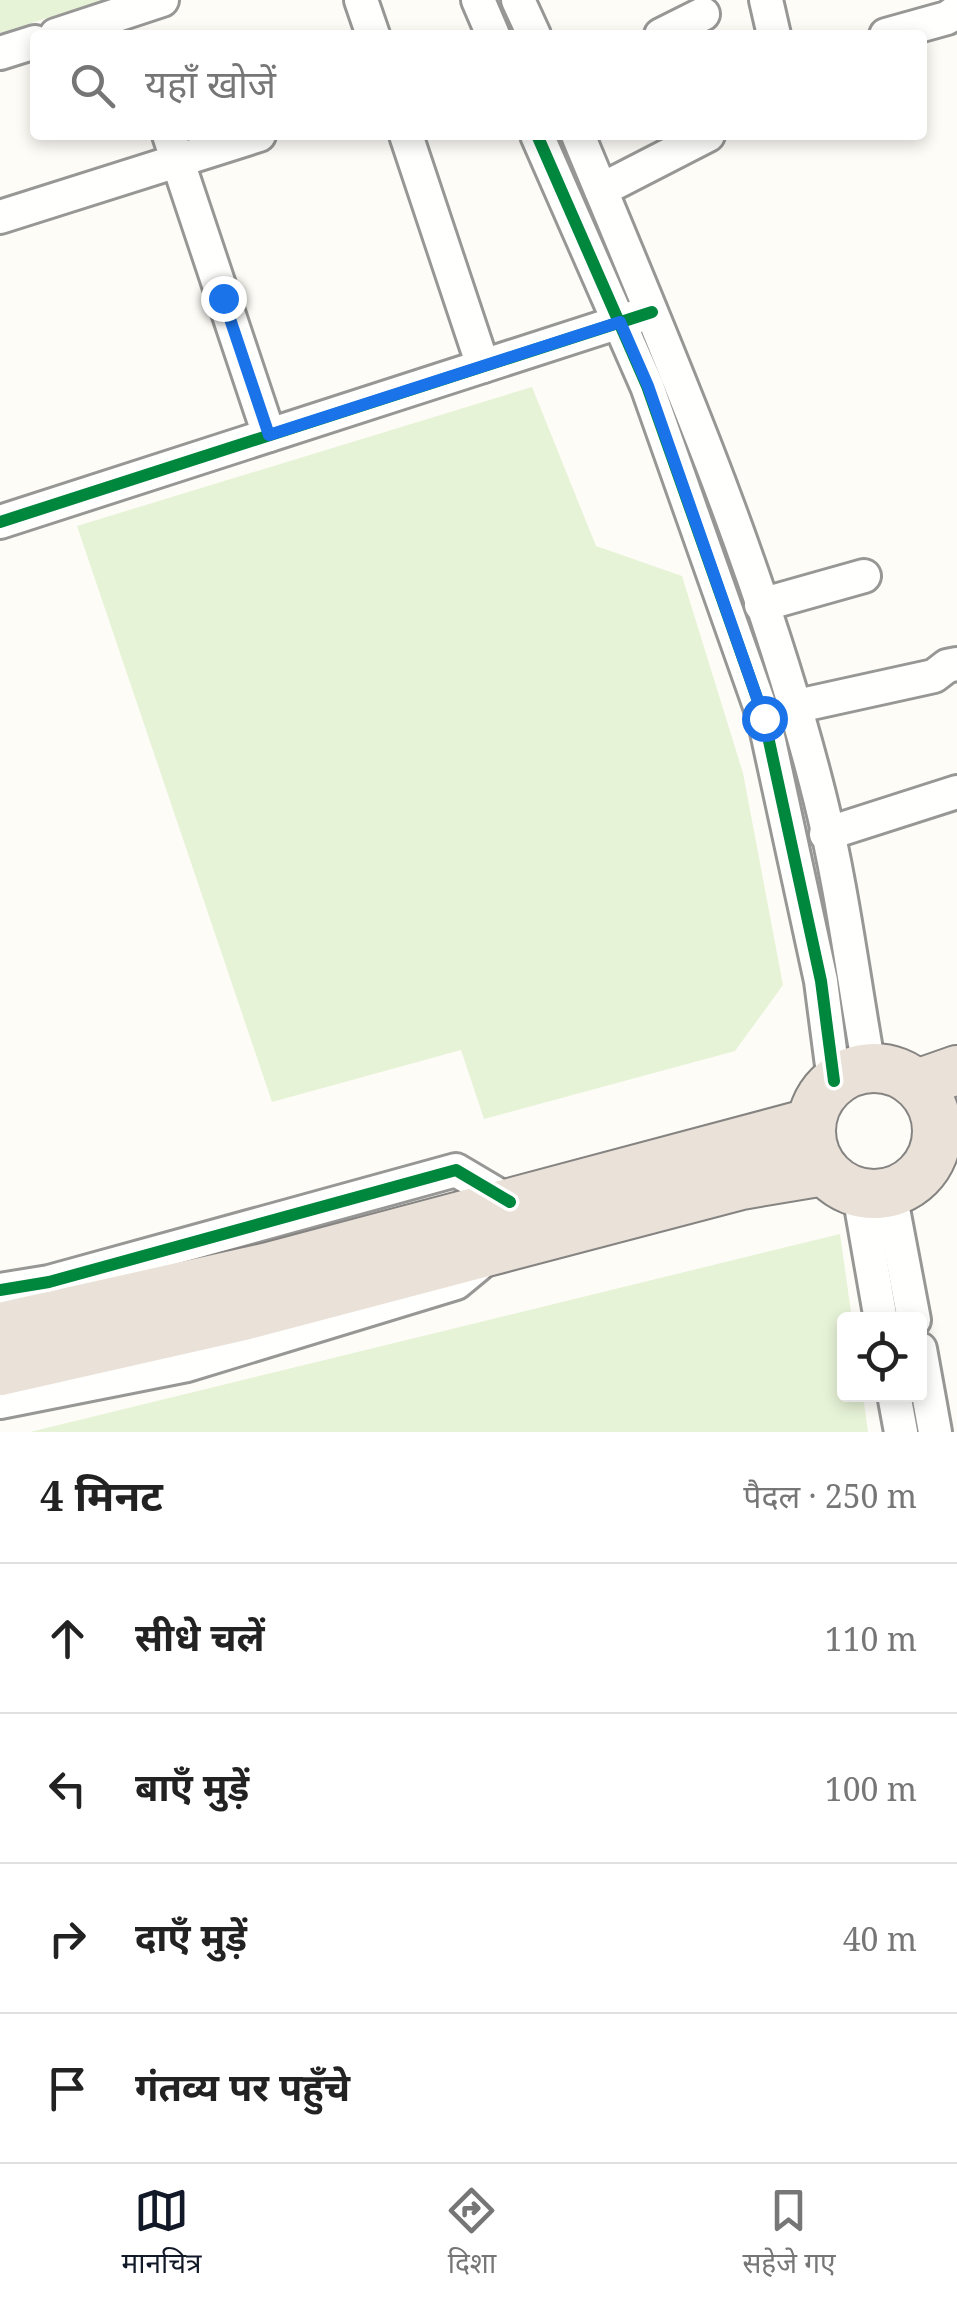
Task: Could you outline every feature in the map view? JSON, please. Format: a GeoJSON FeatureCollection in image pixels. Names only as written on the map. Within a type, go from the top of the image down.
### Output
{"type":"FeatureCollection","features":[{"type":"Feature","properties":{"kind":"highway"},"geometry":{"type":"LineString","coordinates":[[0,1371],[243,1316],[741,1185],[858,1186],[913,1182],[930,1162],[938,1139],[945,1088],[881,1068],[852,1074],[818,1100],[810,1124],[812,1146],[858,1186]]}},
{"type":"Feature","properties":{"kind":"highway"},"geometry":{"type":"LineString","coordinates":[[0,1327],[269,1267],[810,1124]]}},
{"type":"Feature","properties":{"kind":"street"},"geometry":{"type":"LineString","coordinates":[[74,30],[130,15],[162,0]]}},
{"type":"Feature","properties":{"kind":"street"},"geometry":{"type":"LineString","coordinates":[[361,0],[371,30]]}},
{"type":"Feature","properties":{"kind":"street"},"geometry":{"type":"LineString","coordinates":[[478,0],[492,30]]}},
{"type":"Feature","properties":{"kind":"street"},"geometry":{"type":"LineString","coordinates":[[518,0],[532,30]]}},
{"type":"Feature","properties":{"kind":"street"},"geometry":{"type":"LineString","coordinates":[[766,0],[773,30]]}},
{"type":"Feature","properties":{"kind":"street"},"geometry":{"type":"LineString","coordinates":[[904,30],[957,11]]}},
{"type":"Feature","properties":{"kind":"street"},"geometry":{"type":"LineString","coordinates":[[671,30],[703,14]]}},
{"type":"Feature","properties":{"kind":"street"},"geometry":{"type":"LineString","coordinates":[[0,53],[30,44]]}},
{"type":"Feature","properties":{"kind":"street"},"geometry":{"type":"LineString","coordinates":[[0,217],[174,148],[226,140]]}},
{"type":"Feature","properties":{"kind":"street"},"geometry":{"type":"LineString","coordinates":[[408,140],[483,366]]}},
{"type":"Feature","properties":{"kind":"street"},"geometry":{"type":"LineString","coordinates":[[539,140],[648,386],[764,718],[822,981],[852,1074]]}},
{"type":"Feature","properties":{"kind":"street"},"geometry":{"type":"LineString","coordinates":[[580,140],[697,420],[761,604],[820,799],[852,1074]]}},
{"type":"Feature","properties":{"kind":"street"},"geometry":{"type":"LineString","coordinates":[[601,190],[698,140]]}},
{"type":"Feature","properties":{"kind":"street"},"geometry":{"type":"LineString","coordinates":[[174,148],[269,435]]}},
{"type":"Feature","properties":{"kind":"street"},"geometry":{"type":"LineString","coordinates":[[0,522],[652,312]]}},
{"type":"Feature","properties":{"kind":"street"},"geometry":{"type":"LineString","coordinates":[[761,604],[864,576]]}},
{"type":"Feature","properties":{"kind":"street"},"geometry":{"type":"LineString","coordinates":[[793,707],[934,676],[957,664]]}},
{"type":"Feature","properties":{"kind":"street"},"geometry":{"type":"LineString","coordinates":[[826,834],[957,792]]}},
{"type":"Feature","properties":{"kind":"street"},"geometry":{"type":"LineString","coordinates":[[0,1290],[49,1282],[456,1170],[510,1202]]}},
{"type":"Feature","properties":{"kind":"street"},"geometry":{"type":"LineString","coordinates":[[858,1186],[880,1312]]}},
{"type":"Feature","properties":{"kind":"street"},"geometry":{"type":"LineString","coordinates":[[858,1186],[911,1312]]}},
{"type":"Feature","properties":{"kind":"street"},"geometry":{"type":"LineString","coordinates":[[0,1402],[187,1365],[400,1303],[456,1283],[494,1251]]}},
{"type":"Feature","properties":{"kind":"street"},"geometry":{"type":"LineString","coordinates":[[927,1388],[935,1432]]}},
{"type":"Feature","properties":{"kind":"street"},"geometry":{"type":"LineString","coordinates":[[895,1402],[901,1432]]}},
{"type":"Feature","properties":{"kind":"green space"},"geometry":{"type":"Polygon","coordinates":[[[0,0],[101,0],[101,1],[0,33],[0,0]]]}},
{"type":"Feature","properties":{"kind":"green space"},"geometry":{"type":"Polygon","coordinates":[[[532,387],[596,546],[682,576],[743,773],[783,985],[735,1051],[484,1119],[461,1050],[272,1102],[77,526],[532,387]]]}},
{"type":"Feature","properties":{"kind":"green space"},"geometry":{"type":"Polygon","coordinates":[[[840,1234],[851,1312],[837,1312],[837,1402],[864,1402],[868,1432],[30,1432],[840,1234]]]}},
{"type":"Feature","properties":{"kind":"cycle path"},"geometry":{"type":"LineString","coordinates":[[539,140],[647,386],[764,718],[821,981],[834,1081]]}},
{"type":"Feature","properties":{"kind":"cycle path"},"geometry":{"type":"LineString","coordinates":[[0,522],[652,312]]}},
{"type":"Feature","properties":{"kind":"cycle path"},"geometry":{"type":"LineString","coordinates":[[0,1290],[49,1282],[456,1170],[510,1202]]}},
{"type":"Feature","properties":{"kind":"route"},"geometry":{"type":"LineString","coordinates":[[223,298],[269,435],[620,322],[648,386],[764,718]]}}]}
